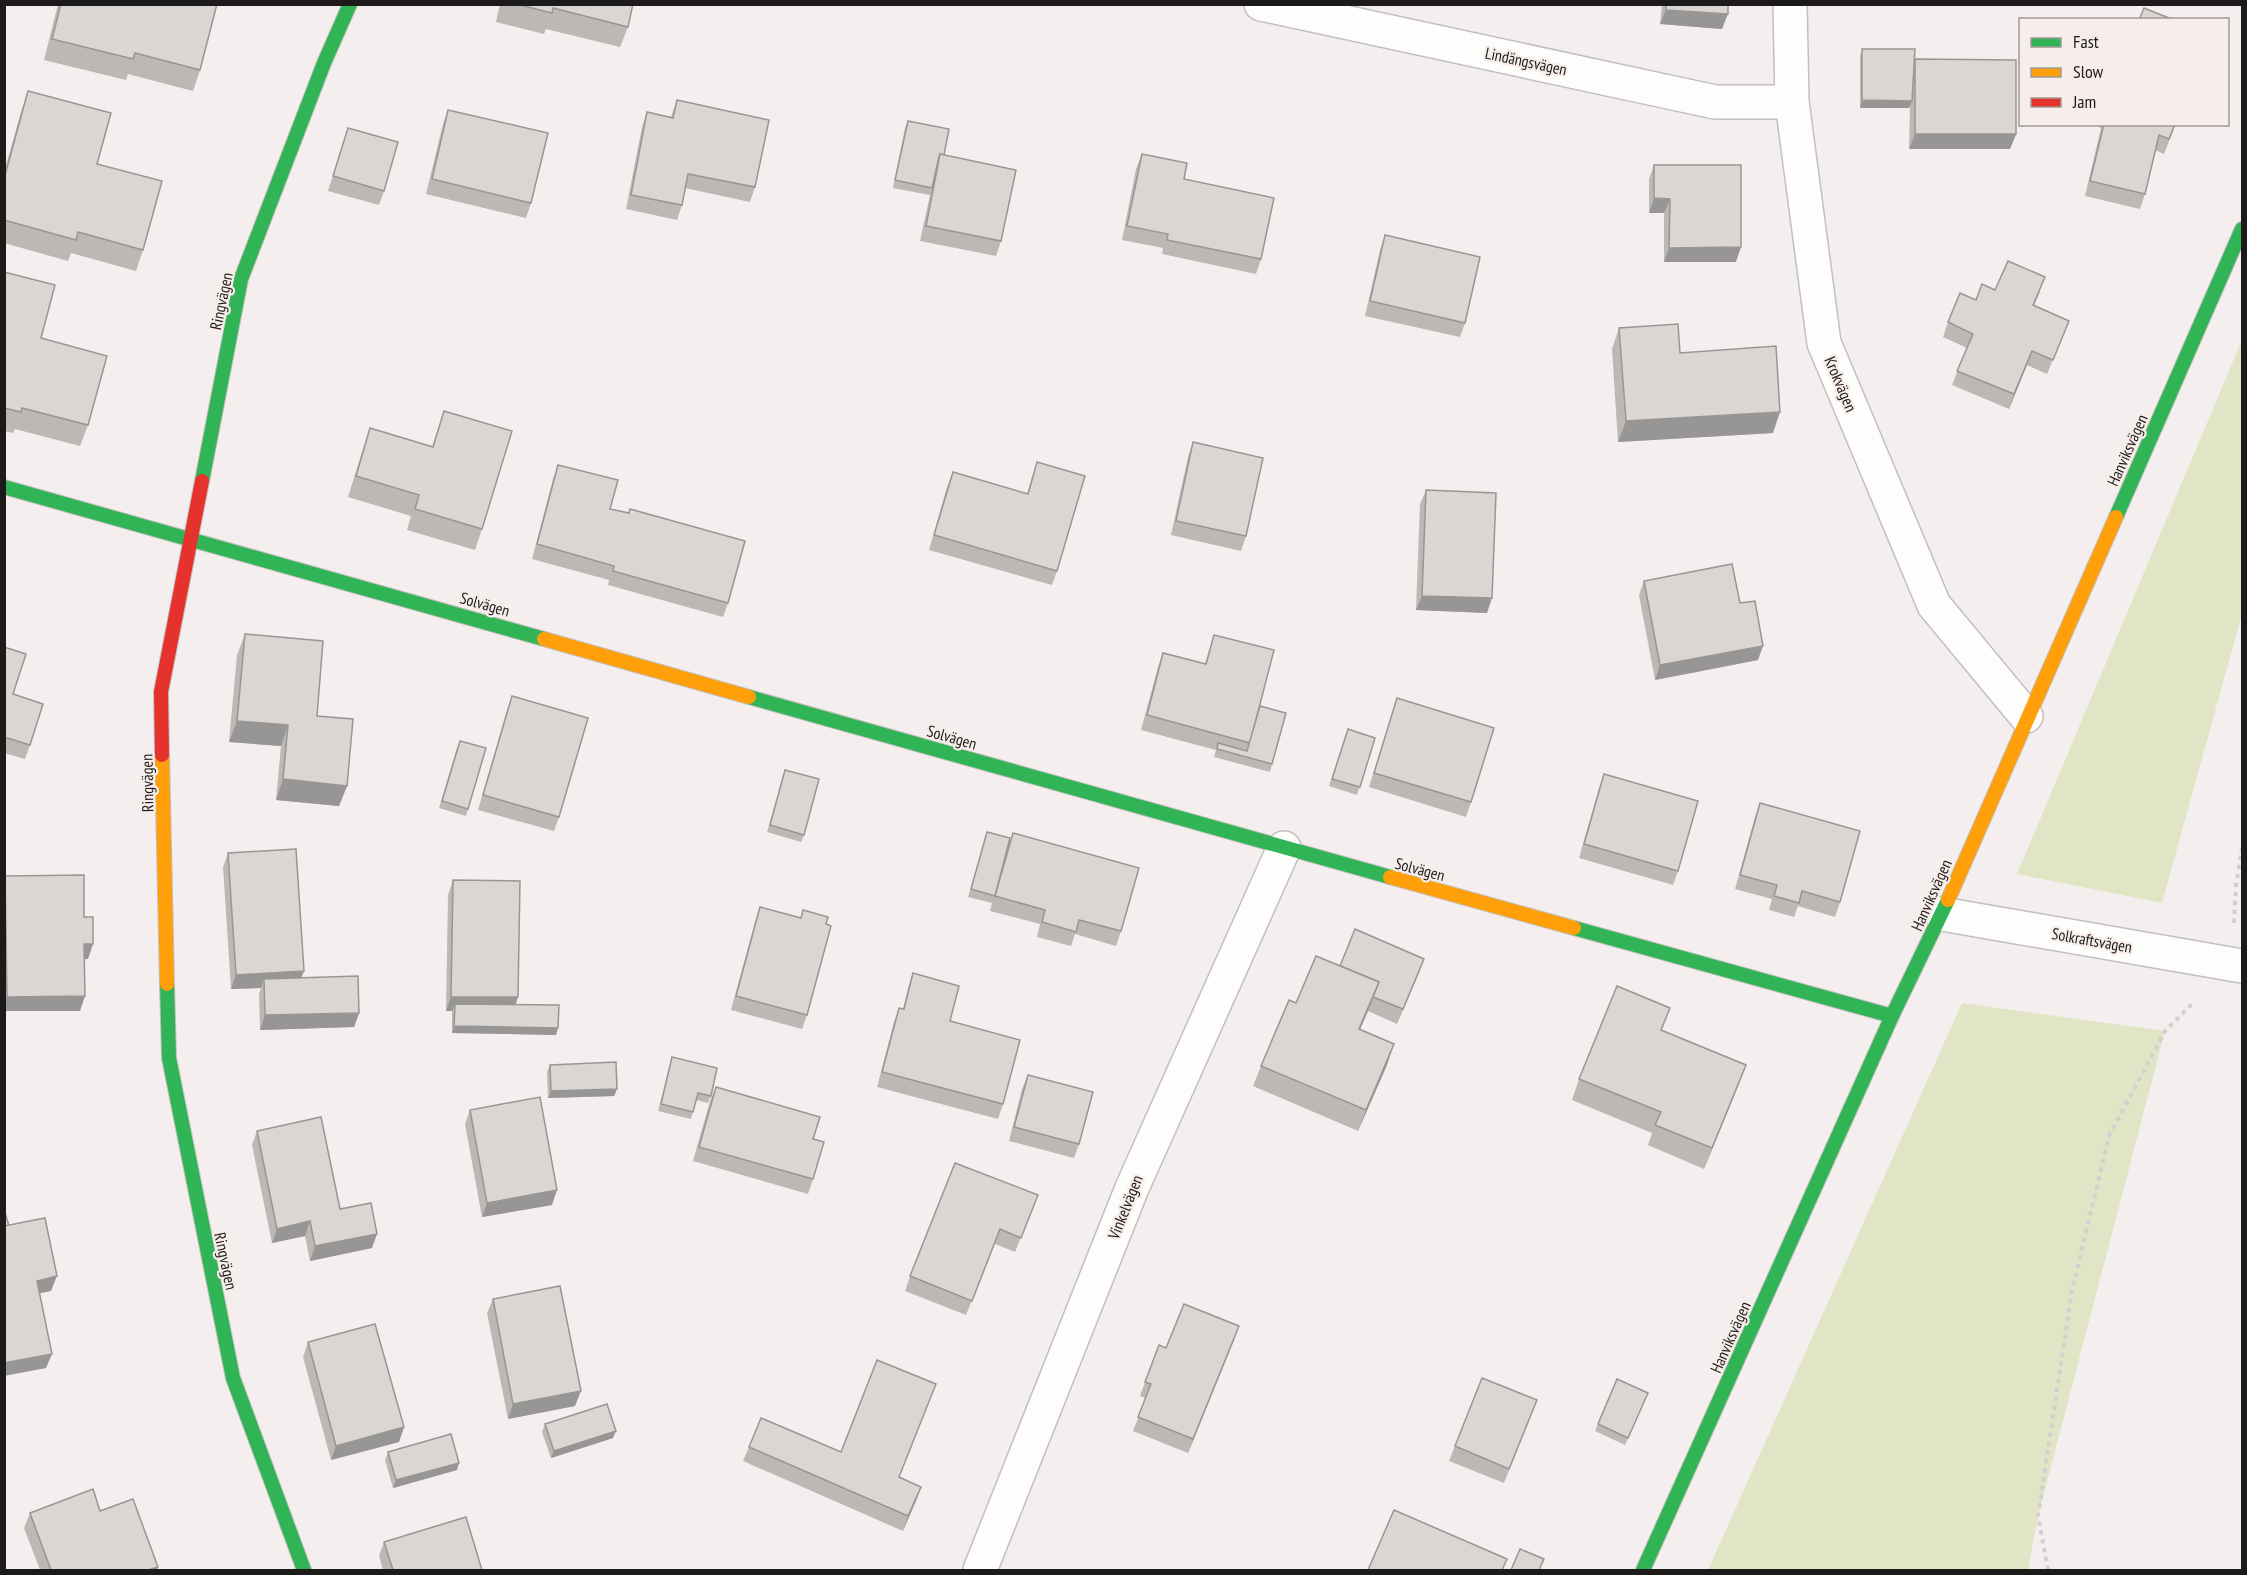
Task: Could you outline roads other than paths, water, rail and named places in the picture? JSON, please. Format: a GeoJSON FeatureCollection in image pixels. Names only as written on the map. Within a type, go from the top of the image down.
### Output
{"type":"FeatureCollection","features":[{"type":"Feature","properties":{"kind":"street","name":"Ringvägen"},"geometry":{"type":"LineString","coordinates":[[304,1570],[233,1378],[169,1058],[161,692],[241,279],[324,63],[350,4]]}},
{"type":"Feature","properties":{"kind":"street","name":"Lindängsvägen"},"geometry":{"type":"LineString","coordinates":[[1261,4],[1715,102],[1792,102]]}},
{"type":"Feature","properties":{"kind":"street","name":"Krokvägen"},"geometry":{"type":"LineString","coordinates":[[1790,4],[1792,102],[1824,344],[1934,605],[2026,716]]}},
{"type":"Feature","properties":{"kind":"street","name":"Hanviksvägen"},"geometry":{"type":"LineString","coordinates":[[1643,1570],[1892,1016],[1941,914],[2026,716],[2242,230]]}},
{"type":"Feature","properties":{"kind":"street","name":"Solvägen"},"geometry":{"type":"LineString","coordinates":[[4,487],[1284,848],[1892,1016]]}},
{"type":"Feature","properties":{"kind":"street","name":"Vinkelvägen"},"geometry":{"type":"LineString","coordinates":[[980,1570],[1132,1188],[1284,848]]}},
{"type":"Feature","properties":{"kind":"street","name":"Solkraftsvägen"},"geometry":{"type":"LineString","coordinates":[[1941,914],[2237,965]]}}]}
